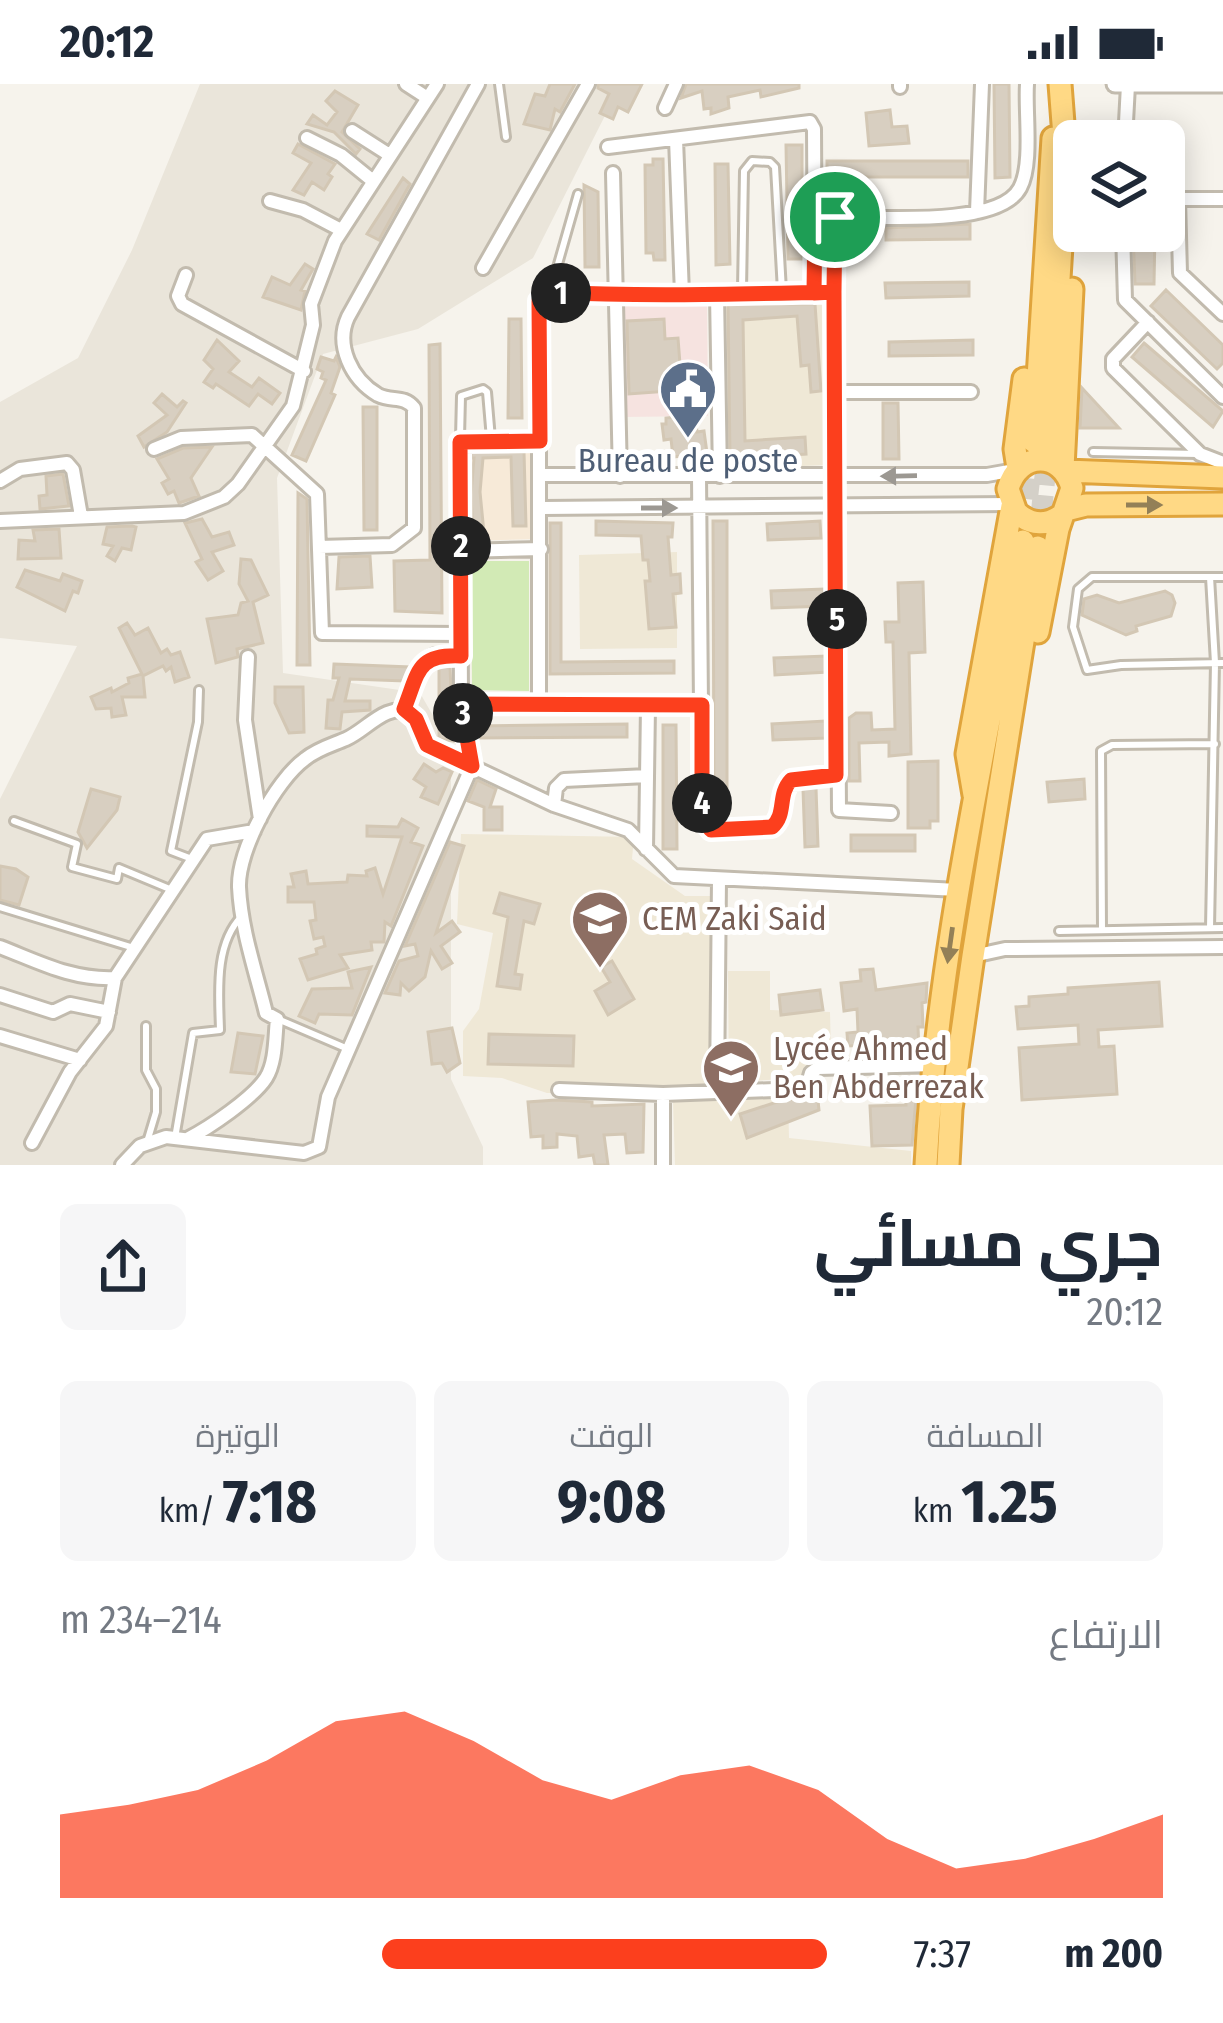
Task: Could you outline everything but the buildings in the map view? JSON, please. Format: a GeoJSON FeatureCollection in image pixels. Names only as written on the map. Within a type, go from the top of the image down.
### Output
{"type":"FeatureCollection","features":[{"type":"Feature","properties":{"kind":"highway"},"geometry":{"type":"LineString","coordinates":[[1059,84],[1059,120]]}},
{"type":"Feature","properties":{"kind":"highway"},"geometry":{"type":"LineString","coordinates":[[985,804],[967,769],[967,754],[1011,505],[1008,489],[1017,469],[1032,226],[1053,180]]}},
{"type":"Feature","properties":{"kind":"highway"},"geometry":{"type":"LineString","coordinates":[[926,1165],[958,890],[985,804],[1039,543],[1072,510],[1072,494],[1050,440],[1056,252]]}},
{"type":"Feature","properties":{"kind":"highway"},"geometry":{"type":"LineString","coordinates":[[1050,440],[1072,252]]}},
{"type":"Feature","properties":{"kind":"highway"},"geometry":{"type":"LineString","coordinates":[[1050,440],[1098,463],[1223,477]]}},
{"type":"Feature","properties":{"kind":"highway"},"geometry":{"type":"LineString","coordinates":[[1017,469],[1041,459],[1064,469],[1098,463]]}},
{"type":"Feature","properties":{"kind":"highway"},"geometry":{"type":"LineString","coordinates":[[1011,505],[1022,518],[1036,523],[1072,510],[1223,504]]}},
{"type":"Feature","properties":{"kind":"highway"},"geometry":{"type":"LineString","coordinates":[[948,1165],[985,804],[1012,764],[1039,543]]}},
{"type":"Feature","properties":{"kind":"street"},"geometry":{"type":"LineString","coordinates":[[406,84],[426,97]]}},
{"type":"Feature","properties":{"kind":"street"},"geometry":{"type":"LineString","coordinates":[[0,521],[158,516],[205,507],[238,484],[293,406],[313,325],[310,304],[324,262],[436,84]]}},
{"type":"Feature","properties":{"kind":"street"},"geometry":{"type":"LineString","coordinates":[[319,547],[392,545],[414,529],[414,409],[406,400],[380,396],[364,382],[346,358],[341,337],[348,316],[478,84]]}},
{"type":"Feature","properties":{"kind":"street"},"geometry":{"type":"LineString","coordinates":[[483,268],[588,84]]}},
{"type":"Feature","properties":{"kind":"street"},"geometry":{"type":"LineString","coordinates":[[665,108],[676,84]]}},
{"type":"Feature","properties":{"kind":"street"},"geometry":{"type":"LineString","coordinates":[[977,212],[982,84]]}},
{"type":"Feature","properties":{"kind":"street"},"geometry":{"type":"LineString","coordinates":[[815,217],[963,218],[1002,202],[1020,188],[1026,158],[1027,84]]}},
{"type":"Feature","properties":{"kind":"street"},"geometry":{"type":"LineString","coordinates":[[1115,84],[1223,84]]}},
{"type":"Feature","properties":{"kind":"street"},"geometry":{"type":"LineString","coordinates":[[1126,120],[1128,85]]}},
{"type":"Feature","properties":{"kind":"street"},"geometry":{"type":"LineString","coordinates":[[608,147],[810,122],[814,129],[814,293]]}},
{"type":"Feature","properties":{"kind":"street"},"geometry":{"type":"LineString","coordinates":[[352,131],[388,154]]}},
{"type":"Feature","properties":{"kind":"street"},"geometry":{"type":"LineString","coordinates":[[307,138],[341,155],[373,181]]}},
{"type":"Feature","properties":{"kind":"street"},"geometry":{"type":"LineString","coordinates":[[676,139],[682,294]]}},
{"type":"Feature","properties":{"kind":"street"},"geometry":{"type":"LineString","coordinates":[[613,173],[620,476]]}},
{"type":"Feature","properties":{"kind":"street"},"geometry":{"type":"LineString","coordinates":[[1185,199],[1223,199]]}},
{"type":"Feature","properties":{"kind":"street"},"geometry":{"type":"LineString","coordinates":[[270,201],[303,210],[341,230]]}},
{"type":"Feature","properties":{"kind":"street"},"geometry":{"type":"LineString","coordinates":[[835,217],[839,810],[891,813]]}},
{"type":"Feature","properties":{"kind":"street"},"geometry":{"type":"LineString","coordinates":[[1124,252],[1125,300],[1223,397]]}},
{"type":"Feature","properties":{"kind":"street"},"geometry":{"type":"LineString","coordinates":[[1177,252],[1180,274],[1223,314]]}},
{"type":"Feature","properties":{"kind":"street"},"geometry":{"type":"LineString","coordinates":[[187,275],[178,296],[182,304],[304,371]]}},
{"type":"Feature","properties":{"kind":"street"},"geometry":{"type":"LineString","coordinates":[[539,707],[539,301],[550,292],[834,292]]}},
{"type":"Feature","properties":{"kind":"street"},"geometry":{"type":"LineString","coordinates":[[717,294],[720,476]]}},
{"type":"Feature","properties":{"kind":"street"},"geometry":{"type":"LineString","coordinates":[[1148,322],[1113,359],[1113,368],[1200,454],[1223,463]]}},
{"type":"Feature","properties":{"kind":"street"},"geometry":{"type":"LineString","coordinates":[[837,392],[971,392]]}},
{"type":"Feature","properties":{"kind":"street"},"geometry":{"type":"LineString","coordinates":[[154,449],[181,438],[247,434],[266,445],[317,494],[322,634],[461,634]]}},
{"type":"Feature","properties":{"kind":"street"},"geometry":{"type":"LineString","coordinates":[[122,1165],[147,1142],[182,1139],[304,1153],[321,1142],[328,1097],[472,766],[461,704],[460,442],[540,441]]}},
{"type":"Feature","properties":{"kind":"street"},"geometry":{"type":"LineString","coordinates":[[0,482],[20,469],[67,463],[73,470],[81,516]]}},
{"type":"Feature","properties":{"kind":"street"},"geometry":{"type":"LineString","coordinates":[[540,475],[988,475],[1017,469]]}},
{"type":"Feature","properties":{"kind":"street"},"geometry":{"type":"LineString","coordinates":[[699,476],[702,819],[707,829],[772,827],[782,815],[782,793],[791,780],[836,775]]}},
{"type":"Feature","properties":{"kind":"street"},"geometry":{"type":"LineString","coordinates":[[542,508],[1011,505]]}},
{"type":"Feature","properties":{"kind":"street"},"geometry":{"type":"LineString","coordinates":[[461,551],[541,549]]}},
{"type":"Feature","properties":{"kind":"street"},"geometry":{"type":"LineString","coordinates":[[404,709],[428,659],[461,656]]}},
{"type":"Feature","properties":{"kind":"street"},"geometry":{"type":"LineString","coordinates":[[248,657],[245,720],[257,826]]}},
{"type":"Feature","properties":{"kind":"street"},"geometry":{"type":"LineString","coordinates":[[461,704],[702,705]]}},
{"type":"Feature","properties":{"kind":"street"},"geometry":{"type":"LineString","coordinates":[[646,850],[648,706]]}},
{"type":"Feature","properties":{"kind":"street"},"geometry":{"type":"LineString","coordinates":[[182,1139],[266,1078],[274,1050],[277,1019],[266,1013],[242,916],[239,880],[257,826],[279,787],[304,759],[388,711],[404,709],[416,719],[427,745],[554,805],[628,830],[674,876],[958,890]]}},
{"type":"Feature","properties":{"kind":"street"},"geometry":{"type":"LineString","coordinates":[[554,805],[556,788],[564,780],[647,776]]}},
{"type":"Feature","properties":{"kind":"street"},"geometry":{"type":"LineString","coordinates":[[32,1143],[80,1060],[106,1026],[115,978],[206,838],[257,826]]}},
{"type":"Feature","properties":{"kind":"street"},"geometry":{"type":"LineString","coordinates":[[717,1091],[719,879]]}},
{"type":"Feature","properties":{"kind":"street"},"geometry":{"type":"LineString","coordinates":[[0,947],[46,968],[91,979],[115,978]]}},
{"type":"Feature","properties":{"kind":"street"},"geometry":{"type":"LineString","coordinates":[[973,956],[1005,949],[1223,947]]}},
{"type":"Feature","properties":{"kind":"street"},"geometry":{"type":"LineString","coordinates":[[0,995],[53,1012],[70,1004],[109,1012]]}},
{"type":"Feature","properties":{"kind":"street"},"geometry":{"type":"LineString","coordinates":[[0,1036],[80,1060]]}},
{"type":"Feature","properties":{"kind":"street"},"geometry":{"type":"LineString","coordinates":[[559,1090],[663,1094],[804,1088],[818,1068],[935,1065]]}},
{"type":"Feature","properties":{"kind":"street"},"geometry":{"type":"LineString","coordinates":[[663,1094],[663,1165]]}},
{"type":"Feature","properties":{"kind":"lane"},"geometry":{"type":"LineString","coordinates":[[500,84],[506,137]]}},
{"type":"Feature","properties":{"kind":"lane"},"geometry":{"type":"LineString","coordinates":[[742,294],[744,171],[752,161],[775,167],[782,293]]}},
{"type":"Feature","properties":{"kind":"lane"},"geometry":{"type":"LineString","coordinates":[[550,292],[578,194]]}},
{"type":"Feature","properties":{"kind":"lane"},"geometry":{"type":"LineString","coordinates":[[460,442],[461,396],[482,389],[487,392],[491,441]]}},
{"type":"Feature","properties":{"kind":"lane"},"geometry":{"type":"LineString","coordinates":[[1098,463],[1200,454]]}},
{"type":"Feature","properties":{"kind":"lane"},"geometry":{"type":"LineString","coordinates":[[1210,577],[1219,663],[1215,743],[1219,814],[1210,928]]}},
{"type":"Feature","properties":{"kind":"lane"},"geometry":{"type":"LineString","coordinates":[[1219,663],[1087,670],[1073,627],[1078,589],[1092,578],[1223,577]]}},
{"type":"Feature","properties":{"kind":"lane"},"geometry":{"type":"LineString","coordinates":[[193,859],[171,851],[198,722],[199,690]]}},
{"type":"Feature","properties":{"kind":"lane"},"geometry":{"type":"LineString","coordinates":[[1102,930],[1101,751],[1112,745],[1215,743]]}},
{"type":"Feature","properties":{"kind":"lane"},"geometry":{"type":"LineString","coordinates":[[14,821],[77,844],[72,867],[117,879],[119,868],[172,890]]}},
{"type":"Feature","properties":{"kind":"lane"},"geometry":{"type":"LineString","coordinates":[[0,907],[136,948]]}},
{"type":"Feature","properties":{"kind":"lane"},"geometry":{"type":"LineString","coordinates":[[182,1139],[193,1033],[220,1030],[221,971],[230,929],[242,916]]}},
{"type":"Feature","properties":{"kind":"lane"},"geometry":{"type":"LineString","coordinates":[[1059,931],[1223,928]]}},
{"type":"Feature","properties":{"kind":"lane"},"geometry":{"type":"LineString","coordinates":[[277,1019],[348,1049]]}},
{"type":"Feature","properties":{"kind":"lane"},"geometry":{"type":"LineString","coordinates":[[146,1026],[146,1070],[156,1089],[156,1112],[147,1142]]}},
{"type":"Feature","properties":{"kind":"shaded area"},"geometry":{"type":"Polygon","coordinates":[[[200,84],[621,84],[533,258],[418,329],[323,354],[277,478],[283,673],[420,693],[451,747],[451,1079],[483,1147],[483,1165],[0,1165],[0,799],[77,646],[0,638],[0,402],[78,358],[132,250],[200,84]]]}},
{"type":"Feature","properties":{"kind":"shaded area"},"geometry":{"type":"Polygon","coordinates":[[[826,299],[828,465],[727,469],[724,303],[826,299]]]}},
{"type":"Feature","properties":{"kind":"shaded area"},"geometry":{"type":"Polygon","coordinates":[[[707,303],[708,416],[622,417],[619,304],[707,303]]]}},
{"type":"Feature","properties":{"kind":"shaded area"},"geometry":{"type":"Polygon","coordinates":[[[535,446],[535,539],[465,541],[466,447],[535,446]]]}},
{"type":"Feature","properties":{"kind":"shaded area"},"geometry":{"type":"Polygon","coordinates":[[[677,552],[677,648],[580,649],[579,555],[677,552]]]}},
{"type":"Feature","properties":{"kind":"shaded area","name":"CEM Zaki Said"},"geometry":{"type":"Polygon","coordinates":[[[461,834],[634,837],[632,859],[685,896],[715,896],[715,1095],[547,1093],[502,1078],[463,1076],[463,1031],[479,1009],[493,933],[457,924],[461,834]]]}},
{"type":"Feature","properties":{"kind":"shaded area"},"geometry":{"type":"Polygon","coordinates":[[[728,971],[770,971],[770,1010],[830,1012],[831,1054],[808,1056],[806,1078],[729,1082],[728,971]]]}},
{"type":"Feature","properties":{"kind":"shaded area","name":"Lycée Ahmed Ben Abderrezak"},"geometry":{"type":"Polygon","coordinates":[[[788,1097],[789,1138],[911,1151],[911,1165],[675,1165],[673,1101],[788,1097]]]}},
{"type":"Feature","properties":{"kind":"green space"},"geometry":{"type":"Polygon","coordinates":[[[471,561],[529,561],[529,691],[472,690],[471,561]]]}},
{"type":"Feature","properties":{"kind":"tunnel"},"geometry":{"type":"LineString","coordinates":[[1038,547],[1048,446]]}},
{"type":"Feature","properties":{"kind":"tunnel"},"geometry":{"type":"LineString","coordinates":[[1024,530],[1033,448]]}},
{"type":"Feature","properties":{"kind":"place","name":"Bureau de poste"},"geometry":{"type":"Point","coordinates":[688,440]}},
{"type":"Feature","properties":{"kind":"place","name":"CEM Zaki Said"},"geometry":{"type":"Point","coordinates":[600,970]}},
{"type":"Feature","properties":{"kind":"place","name":"Lycée Ahmed Ben Abderrezak"},"geometry":{"type":"Point","coordinates":[731,1119]}},
{"type":"Feature","properties":{"kind":"route"},"geometry":{"type":"LineString","coordinates":[[835,217],[815,217],[814,293],[834,292],[836,775],[796,777],[787,783],[782,815],[767,830],[711,830],[702,819],[702,705],[461,704],[472,766],[427,745],[420,725],[404,709],[428,659],[461,656],[460,442],[540,441],[539,301],[543,295],[550,292],[615,295],[782,293],[834,292],[835,217]]}}]}
